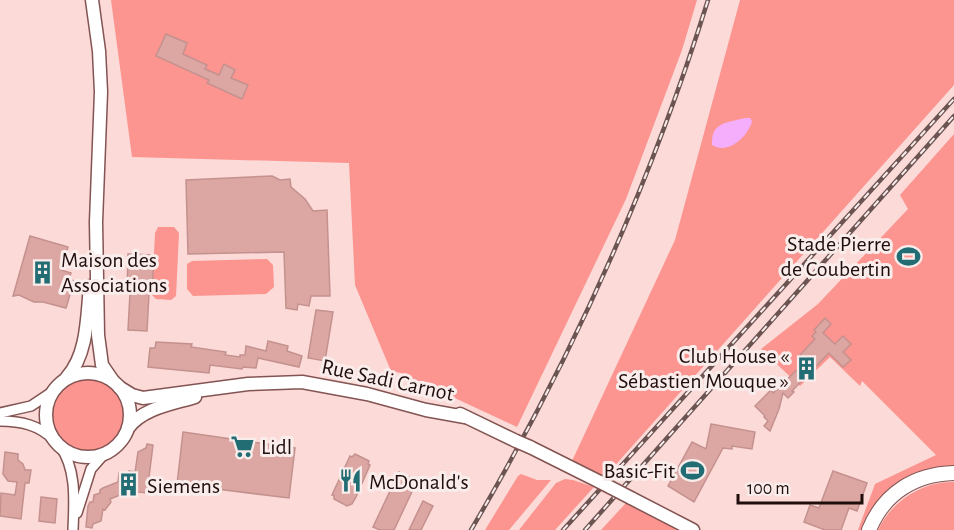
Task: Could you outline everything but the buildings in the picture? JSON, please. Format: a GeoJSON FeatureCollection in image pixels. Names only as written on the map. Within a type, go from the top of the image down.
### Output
{"type":"FeatureCollection","features":[{"type":"Feature","properties":{"kind":"highway"},"geometry":{"type":"LineString","coordinates":[[869,530],[882,506],[901,488],[929,476],[954,473]]}},
{"type":"Feature","properties":{"kind":"main road"},"geometry":{"type":"LineString","coordinates":[[92,0],[99,51],[101,92],[96,222],[98,346],[102,365],[129,406],[129,419],[126,432],[119,442],[106,452],[95,456],[82,456],[70,453],[57,443],[48,428],[46,414],[52,392],[76,365],[81,353],[96,222]]}},
{"type":"Feature","properties":{"kind":"main road"},"geometry":{"type":"LineString","coordinates":[[65,379],[87,373],[100,375],[116,384]]}},
{"type":"Feature","properties":{"kind":"main road","name":"Rue Sadi Carnot"},"geometry":{"type":"LineString","coordinates":[[116,384],[132,395],[143,398],[257,383],[302,382],[376,396],[465,417],[530,447],[693,530]]}},
{"type":"Feature","properties":{"kind":"main road","name":"Rue Sadi Carnot"},"geometry":{"type":"LineString","coordinates":[[126,432],[137,418],[149,411],[232,386]]}},
{"type":"Feature","properties":{"kind":"main road","name":"Rue Sadi Carnot"},"geometry":{"type":"LineString","coordinates":[[677,521],[699,530]]}},
{"type":"Feature","properties":{"kind":"street"},"geometry":{"type":"LineString","coordinates":[[0,413],[31,406],[52,392]]}},
{"type":"Feature","properties":{"kind":"street"},"geometry":{"type":"LineString","coordinates":[[0,421],[37,427],[57,443],[68,459],[72,478],[73,530],[91,469],[106,452]]}},
{"type":"Feature","properties":{"kind":"shaded area"},"geometry":{"type":"Polygon","coordinates":[[[111,0],[697,0],[682,50],[626,199],[517,427],[401,373],[391,371],[355,285],[349,163],[132,157],[111,0]]]}},
{"type":"Feature","properties":{"kind":"shaded area"},"geometry":{"type":"Polygon","coordinates":[[[740,0],[954,0],[954,85],[603,479],[572,461],[675,240],[740,0]]]}},
{"type":"Feature","properties":{"kind":"shaded area"},"geometry":{"type":"Polygon","coordinates":[[[750,118],[752,121],[750,127],[736,143],[724,148],[712,145],[714,131],[718,127],[727,122],[750,118]]]}},
{"type":"Feature","properties":{"kind":"shaded area","name":"Stade Pierre de Coubertin"},"geometry":{"type":"Polygon","coordinates":[[[954,134],[954,470],[919,473],[866,530],[858,530],[875,484],[936,455],[862,381],[860,386],[830,357],[800,386],[761,349],[818,304],[908,209],[900,195],[954,134]]]}},
{"type":"Feature","properties":{"kind":"shaded area"},"geometry":{"type":"Polygon","coordinates":[[[158,227],[174,227],[179,233],[176,296],[171,300],[156,299],[152,295],[155,233],[158,227]]]}},
{"type":"Feature","properties":{"kind":"shaded area"},"geometry":{"type":"Polygon","coordinates":[[[267,259],[273,265],[274,287],[266,294],[193,296],[187,289],[187,264],[192,261],[267,259]]]}},
{"type":"Feature","properties":{"kind":"shaded area"},"geometry":{"type":"Polygon","coordinates":[[[87,377],[108,383],[118,393],[124,414],[118,435],[108,445],[87,451],[66,445],[56,435],[50,414],[56,393],[66,383],[87,377]]]}},
{"type":"Feature","properties":{"kind":"shaded area"},"geometry":{"type":"Polygon","coordinates":[[[521,474],[537,480],[551,480],[509,530],[485,530],[518,476],[521,474]]]}},
{"type":"Feature","properties":{"kind":"shaded area"},"geometry":{"type":"Polygon","coordinates":[[[565,479],[594,487],[555,530],[519,530],[556,483],[565,479]]]}},
{"type":"Feature","properties":{"kind":"shaded area"},"geometry":{"type":"Polygon","coordinates":[[[954,482],[954,530],[878,530],[891,511],[909,495],[930,485],[954,482]]]}},
{"type":"Feature","properties":{"kind":"shaded area"},"geometry":{"type":"Polygon","coordinates":[[[626,503],[678,530],[601,530],[626,503]]]}},
{"type":"Feature","properties":{"kind":"railway"},"geometry":{"type":"LineString","coordinates":[[471,530],[542,402],[605,272],[660,138],[708,0]]}},
{"type":"Feature","properties":{"kind":"railway"},"geometry":{"type":"LineString","coordinates":[[563,530],[954,99]]}},
{"type":"Feature","properties":{"kind":"railway"},"geometry":{"type":"LineString","coordinates":[[585,530],[954,116]]}},
{"type":"Feature","properties":{"kind":"place","name":"Stade Pierre de Coubertin"},"geometry":{"type":"Point","coordinates":[909,256]}},
{"type":"Feature","properties":{"kind":"place","name":"Maison des Associations"},"geometry":{"type":"Point","coordinates":[43,272]}},
{"type":"Feature","properties":{"kind":"place","name":"Club House « Sébastien Mouque »"},"geometry":{"type":"Point","coordinates":[807,368]}},
{"type":"Feature","properties":{"kind":"place","name":"Lidl"},"geometry":{"type":"Point","coordinates":[243,446]}},
{"type":"Feature","properties":{"kind":"place","name":"Basic-Fit"},"geometry":{"type":"Point","coordinates":[693,470]}},
{"type":"Feature","properties":{"kind":"place","name":"McDonald's"},"geometry":{"type":"Point","coordinates":[351,481]}},
{"type":"Feature","properties":{"kind":"place","name":"Siemens"},"geometry":{"type":"Point","coordinates":[129,485]}}]}
